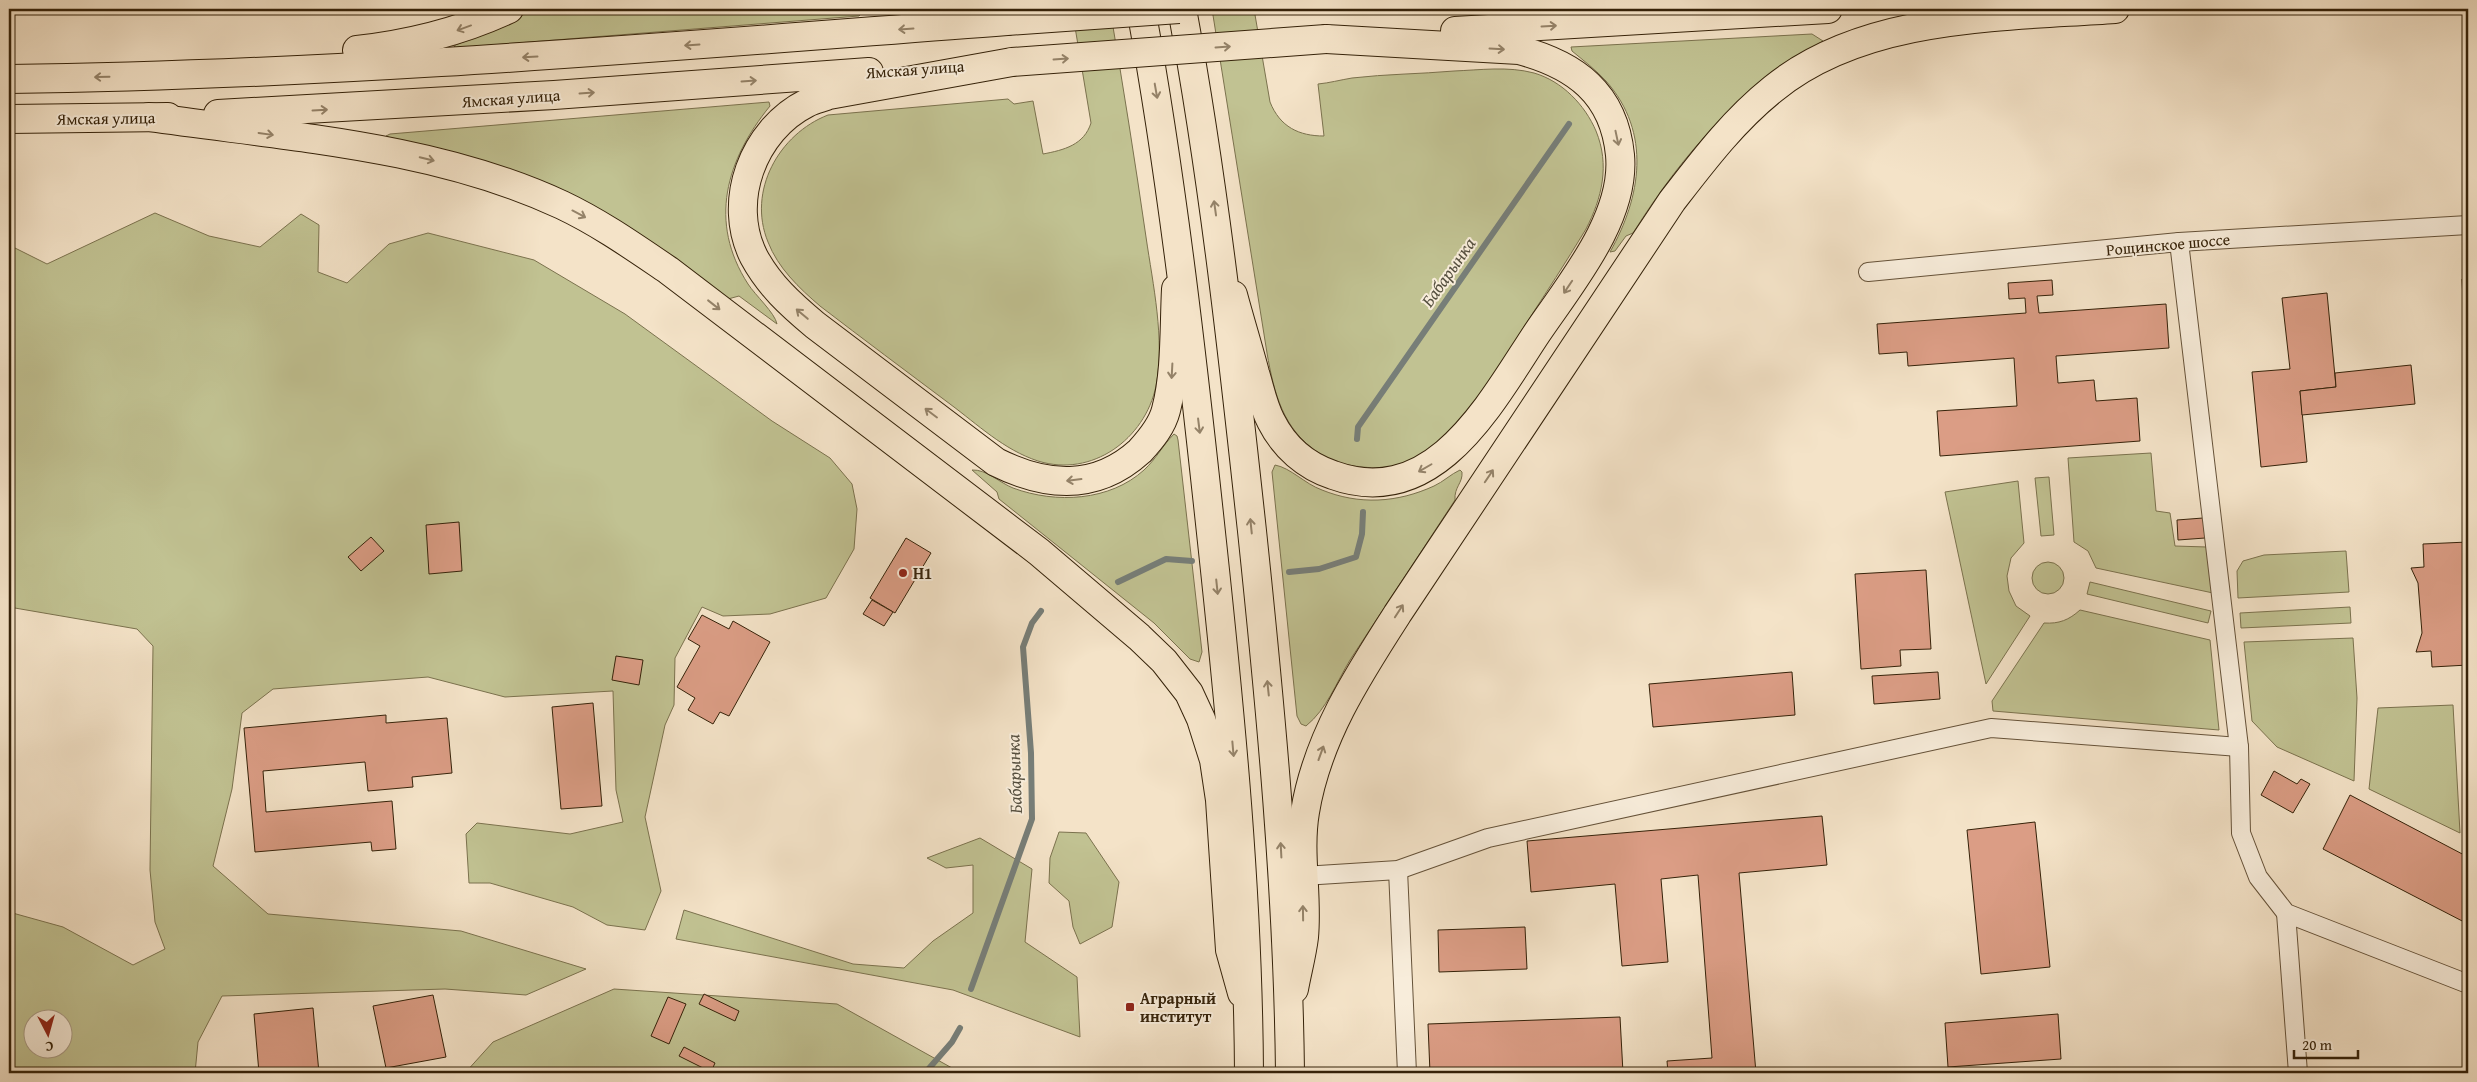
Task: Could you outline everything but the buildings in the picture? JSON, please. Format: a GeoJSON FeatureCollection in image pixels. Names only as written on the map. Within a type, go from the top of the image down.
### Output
{"type":"FeatureCollection","features":[{"type":"Feature","properties":{"kind":"main road"},"geometry":{"type":"LineString","coordinates":[[151,77],[401,45],[459,30],[509,9]]}},
{"type":"Feature","properties":{"kind":"main road"},"geometry":{"type":"LineString","coordinates":[[914,9],[925,12],[1007,21]]}},
{"type":"Feature","properties":{"kind":"main road"},"geometry":{"type":"LineString","coordinates":[[1141,9],[1161,122],[1178,253],[1228,697],[1240,823],[1249,1020],[1249,1073]]}},
{"type":"Feature","properties":{"kind":"main road"},"geometry":{"type":"LineString","coordinates":[[9,79],[151,77],[550,56],[1180,9],[1201,113],[1220,250],[1272,733],[1280,819],[1290,1073]]}},
{"type":"Feature","properties":{"kind":"main road"},"geometry":{"type":"LineString","coordinates":[[1178,253],[1171,387],[1166,411],[1159,428],[1129,460],[1110,472],[1066,482],[1044,480],[1020,474],[996,462],[786,301],[772,285],[753,255],[746,235],[743,197],[745,180],[752,161],[763,143],[786,118],[808,102],[829,95],[1012,62],[1326,39],[1828,9]]}},
{"type":"Feature","properties":{"kind":"main road"},"geometry":{"type":"LineString","coordinates":[[1289,1013],[1304,936],[1305,812],[1312,782],[1334,720],[1359,674],[1672,201],[1713,148],[1742,116],[1774,87],[1812,64],[1851,46],[1886,34],[1933,24],[1970,19],[2115,9]]}},
{"type":"Feature","properties":{"kind":"main road"},"geometry":{"type":"LineString","coordinates":[[1220,250],[1264,404],[1281,438],[1294,453],[1325,472],[1360,482],[1382,482],[1402,479],[1424,469],[1460,441],[1484,414],[1587,258],[1606,223],[1615,204],[1620,180],[1620,156],[1615,131],[1610,115],[1599,97],[1584,80],[1566,66],[1546,57],[1520,50],[1326,39]]}},
{"type":"Feature","properties":{"kind":"main road","name":"Ямская улица"},"geometry":{"type":"LineString","coordinates":[[9,119],[149,117],[377,106],[1012,62]]}},
{"type":"Feature","properties":{"kind":"main road"},"geometry":{"type":"LineString","coordinates":[[149,117],[392,151],[470,171],[562,205],[618,236],[668,270],[1038,552],[1139,637],[1164,661],[1189,693],[1201,719],[1214,760],[1220,800],[1230,950],[1249,1020]]}},
{"type":"Feature","properties":{"kind":"street","name":"Рощинское шоссе"},"geometry":{"type":"LineString","coordinates":[[1868,272],[2179,242],[2468,225]]}},
{"type":"Feature","properties":{"kind":"street"},"geometry":{"type":"LineString","coordinates":[[2179,242],[2240,747],[2241,834],[2258,877],[2286,912],[2468,984]]}},
{"type":"Feature","properties":{"kind":"street"},"geometry":{"type":"LineString","coordinates":[[1303,876],[1398,870],[1488,838],[1991,728],[2240,747]]}},
{"type":"Feature","properties":{"kind":"street"},"geometry":{"type":"LineString","coordinates":[[1398,870],[1407,1073]]}},
{"type":"Feature","properties":{"kind":"street"},"geometry":{"type":"LineString","coordinates":[[2286,912],[2298,1073]]}},
{"type":"Feature","properties":{"kind":"green space"},"geometry":{"type":"Polygon","coordinates":[[[535,9],[856,9],[863,12],[859,16],[454,48],[455,45],[481,35],[535,9]]]}},
{"type":"Feature","properties":{"kind":"green space"},"geometry":{"type":"Polygon","coordinates":[[[1072,9],[1110,9],[1155,293],[1159,350],[1156,386],[1150,405],[1141,422],[1128,438],[1113,450],[1096,459],[1078,464],[1058,465],[1038,461],[1002,443],[812,299],[783,269],[772,251],[763,223],[762,203],[765,184],[772,166],[782,150],[810,124],[828,115],[1008,99],[1014,104],[1033,101],[1043,154],[1058,151],[1072,145],[1084,137],[1091,123],[1072,9]]]}},
{"type":"Feature","properties":{"kind":"green space"},"geometry":{"type":"Polygon","coordinates":[[[1212,9],[1254,9],[1270,102],[1279,118],[1299,132],[1324,136],[1318,84],[1352,78],[1494,69],[1534,73],[1554,82],[1579,103],[1596,131],[1603,156],[1602,181],[1592,217],[1586,229],[1490,383],[1476,402],[1445,437],[1428,451],[1409,461],[1376,468],[1342,464],[1333,461],[1307,444],[1289,422],[1282,409],[1273,382],[1267,353],[1212,9]]]}},
{"type":"Feature","properties":{"kind":"green space"},"geometry":{"type":"Polygon","coordinates":[[[1812,34],[1823,41],[1764,81],[1739,102],[1694,149],[1673,175],[1633,233],[1626,236],[1615,251],[1610,252],[1621,231],[1629,209],[1637,165],[1636,143],[1621,101],[1606,81],[1572,51],[1571,47],[1812,34]]]}},
{"type":"Feature","properties":{"kind":"green space"},"geometry":{"type":"Polygon","coordinates":[[[769,102],[770,106],[742,148],[733,170],[727,192],[726,215],[728,238],[736,261],[748,284],[773,315],[777,324],[739,296],[728,299],[678,262],[386,136],[390,134],[769,102]]]}},
{"type":"Feature","properties":{"kind":"green space"},"geometry":{"type":"Polygon","coordinates":[[[155,213],[209,236],[260,247],[301,214],[319,225],[318,272],[347,283],[389,244],[428,233],[534,260],[625,314],[772,421],[830,458],[852,484],[857,509],[854,549],[826,598],[770,614],[723,616],[702,607],[675,658],[674,705],[665,725],[645,817],[661,891],[645,930],[607,925],[573,907],[490,883],[469,883],[466,834],[477,823],[570,834],[623,822],[616,790],[613,691],[505,697],[428,677],[273,689],[242,713],[232,789],[213,866],[268,914],[461,931],[586,969],[526,995],[445,989],[222,996],[198,1042],[195,1073],[9,1073],[9,912],[63,927],[133,965],[165,949],[155,922],[150,870],[153,646],[137,629],[9,607],[9,245],[47,264],[155,213]]]}},
{"type":"Feature","properties":{"kind":"green space"},"geometry":{"type":"Polygon","coordinates":[[[1174,434],[1178,440],[1202,652],[1199,662],[1190,659],[1154,623],[999,499],[997,492],[972,470],[988,474],[1008,486],[1030,493],[1064,498],[1099,494],[1130,480],[1144,470],[1174,434]]]}},
{"type":"Feature","properties":{"kind":"green space"},"geometry":{"type":"Polygon","coordinates":[[[2151,453],[2156,511],[2170,513],[2175,546],[2207,547],[2213,593],[2096,568],[2088,551],[2074,542],[2068,458],[2151,453]]]}},
{"type":"Feature","properties":{"kind":"green space"},"geometry":{"type":"Polygon","coordinates":[[[1275,465],[1287,469],[1322,490],[1336,495],[1364,500],[1392,499],[1420,492],[1460,470],[1462,472],[1455,500],[1350,660],[1320,712],[1306,726],[1301,724],[1297,716],[1272,472],[1275,465]]]}},
{"type":"Feature","properties":{"kind":"green space"},"geometry":{"type":"Polygon","coordinates":[[[2049,477],[2054,535],[2041,536],[2035,478],[2049,477]]]}},
{"type":"Feature","properties":{"kind":"green space"},"geometry":{"type":"Polygon","coordinates":[[[2018,481],[2024,543],[2011,558],[2007,576],[2009,591],[2016,606],[2030,616],[1986,684],[1945,492],[2018,481]]]}},
{"type":"Feature","properties":{"kind":"green space"},"geometry":{"type":"Polygon","coordinates":[[[2346,551],[2349,592],[2238,598],[2237,571],[2243,561],[2264,555],[2346,551]]]}},
{"type":"Feature","properties":{"kind":"green space"},"geometry":{"type":"Polygon","coordinates":[[[2048,562],[2060,566],[2064,578],[2060,590],[2048,594],[2036,590],[2032,578],[2036,566],[2048,562]]]}},
{"type":"Feature","properties":{"kind":"green space"},"geometry":{"type":"Polygon","coordinates":[[[2090,582],[2211,611],[2208,623],[2087,594],[2090,582]]]}},
{"type":"Feature","properties":{"kind":"green space"},"geometry":{"type":"Polygon","coordinates":[[[2350,607],[2351,623],[2241,628],[2240,613],[2350,607]]]}},
{"type":"Feature","properties":{"kind":"green space"},"geometry":{"type":"Polygon","coordinates":[[[2080,610],[2210,640],[2219,730],[1993,711],[1992,701],[2044,623],[2064,621],[2080,610]]]}},
{"type":"Feature","properties":{"kind":"green space"},"geometry":{"type":"Polygon","coordinates":[[[2353,638],[2357,698],[2354,781],[2277,747],[2252,721],[2244,642],[2353,638]]]}},
{"type":"Feature","properties":{"kind":"green space"},"geometry":{"type":"Polygon","coordinates":[[[2453,705],[2460,833],[2369,789],[2378,708],[2453,705]]]}},
{"type":"Feature","properties":{"kind":"green space"},"geometry":{"type":"Polygon","coordinates":[[[1059,832],[1086,833],[1119,882],[1112,927],[1080,944],[1073,927],[1069,901],[1049,883],[1050,858],[1059,832]]]}},
{"type":"Feature","properties":{"kind":"green space"},"geometry":{"type":"Polygon","coordinates":[[[980,838],[1032,869],[1025,942],[1077,977],[1080,1037],[953,990],[676,939],[684,910],[853,964],[904,968],[933,941],[973,913],[973,865],[946,868],[927,858],[980,838]]]}},
{"type":"Feature","properties":{"kind":"green space"},"geometry":{"type":"Polygon","coordinates":[[[614,989],[837,1004],[961,1073],[465,1073],[493,1042],[614,989]]]}},
{"type":"Feature","properties":{"kind":"waterway","name":"Бабарынка"},"geometry":{"type":"LineString","coordinates":[[1357,439],[1358,427],[1569,124]]}},
{"type":"Feature","properties":{"kind":"waterway","name":"Бабарынка"},"geometry":{"type":"LineString","coordinates":[[1289,572],[1319,569],[1356,557],[1362,534],[1363,512]]}},
{"type":"Feature","properties":{"kind":"waterway","name":"Бабарынка"},"geometry":{"type":"LineString","coordinates":[[1118,582],[1166,559],[1192,561]]}},
{"type":"Feature","properties":{"kind":"waterway","name":"Бабарынка"},"geometry":{"type":"LineString","coordinates":[[971,989],[1032,819],[1031,753],[1023,647],[1032,623],[1041,611]]}},
{"type":"Feature","properties":{"kind":"waterway","name":"Бабарынка"},"geometry":{"type":"LineString","coordinates":[[925,1073],[952,1042],[960,1028]]}},
{"type":"Feature","properties":{"kind":"place","name":"Н1"},"geometry":{"type":"Point","coordinates":[903,573]}},
{"type":"Feature","properties":{"kind":"place","name":"Аграрный институт"},"geometry":{"type":"Point","coordinates":[1130,1007]}}]}
